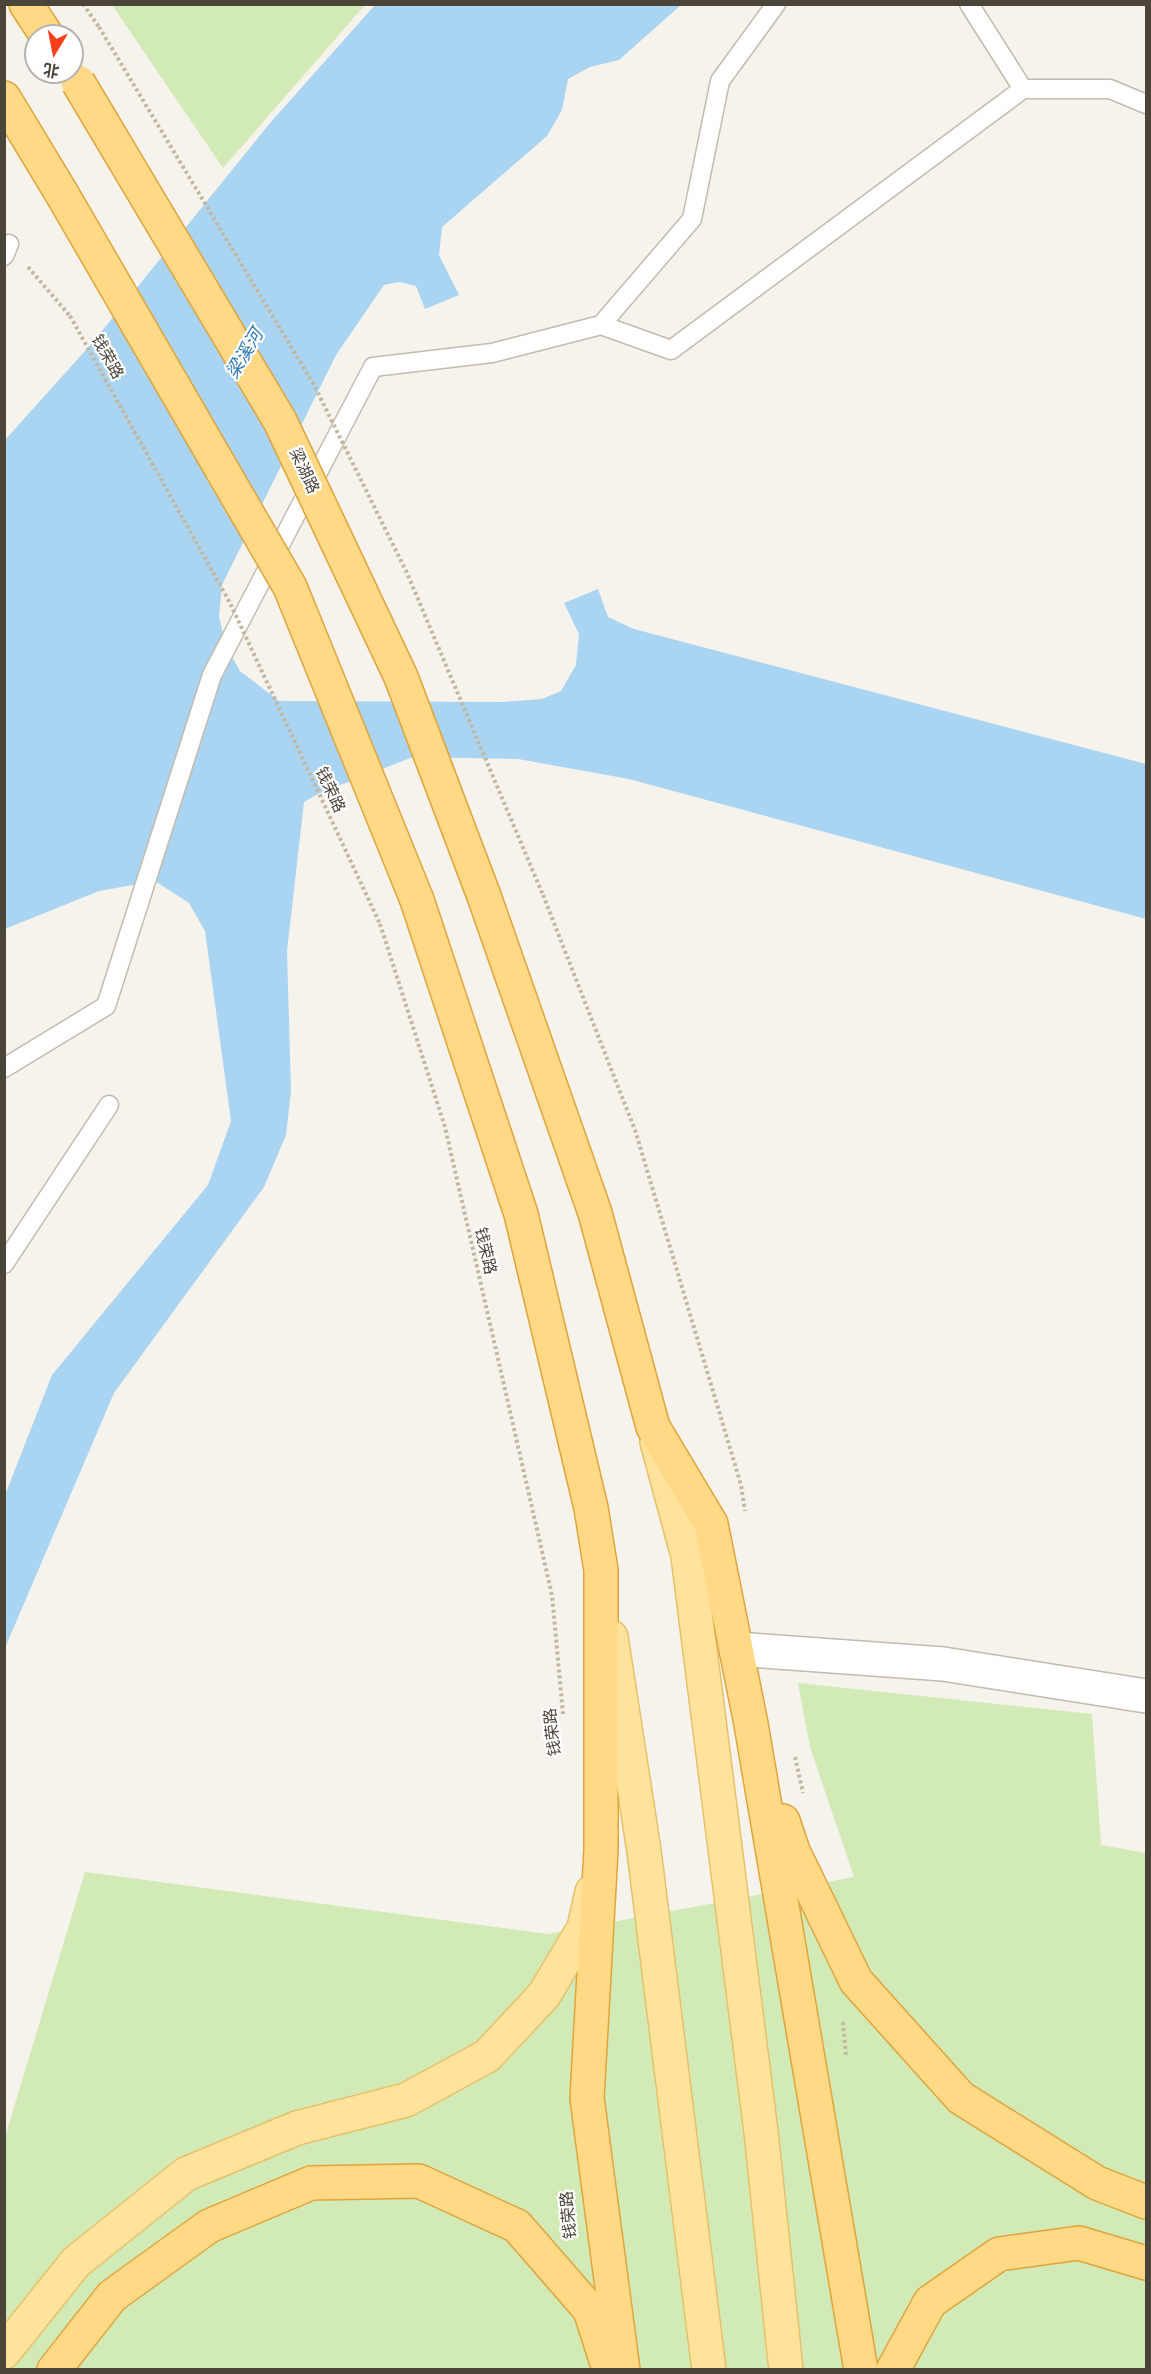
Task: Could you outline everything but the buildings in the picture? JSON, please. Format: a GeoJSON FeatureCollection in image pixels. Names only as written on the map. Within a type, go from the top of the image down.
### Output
{"type":"FeatureCollection","features":[{"type":"Feature","properties":{"kind":"highway"},"geometry":{"type":"LineString","coordinates":[[26,4],[39,24]]}},
{"type":"Feature","properties":{"kind":"highway","name":"梁湖路"},"geometry":{"type":"LineString","coordinates":[[78,84],[280,421],[401,677],[484,896],[595,1213],[653,1427],[711,1524],[751,1724]]}},
{"type":"Feature","properties":{"kind":"highway"},"geometry":{"type":"LineString","coordinates":[[4,98],[290,587],[417,900],[521,1214],[591,1508],[601,1570],[601,1850],[587,2098],[623,2370]]}},
{"type":"Feature","properties":{"kind":"highway"},"geometry":{"type":"LineString","coordinates":[[751,1724],[793,1851],[856,1981],[961,2098],[1097,2183],[1146,2202]]}},
{"type":"Feature","properties":{"kind":"highway"},"geometry":{"type":"LineString","coordinates":[[751,1724],[861,2370]]}},
{"type":"Feature","properties":{"kind":"highway"},"geometry":{"type":"LineString","coordinates":[[54,2370],[112,2296],[209,2226],[311,2183],[419,2181],[517,2226],[590,2310],[609,2370]]}},
{"type":"Feature","properties":{"kind":"highway"},"geometry":{"type":"LineString","coordinates":[[893,2370],[930,2302],[999,2254],[1079,2243],[1146,2263]]}},
{"type":"Feature","properties":{"kind":"main road"},"geometry":{"type":"LineString","coordinates":[[653,1427],[688,1556],[759,2121],[786,2370]]}},
{"type":"Feature","properties":{"kind":"main road"},"geometry":{"type":"LineString","coordinates":[[601,1570],[644,1851],[709,2370]]}},
{"type":"Feature","properties":{"kind":"main road"},"geometry":{"type":"LineString","coordinates":[[4,2352],[76,2262],[186,2174],[297,2128],[406,2100],[487,2056],[544,1995],[584,1928],[601,1850]]}},
{"type":"Feature","properties":{"kind":"street"},"geometry":{"type":"LineString","coordinates":[[736,1648],[943,1664],[1146,1696]]}},
{"type":"Feature","properties":{"kind":"lane"},"geometry":{"type":"LineString","coordinates":[[4,1068],[106,1006],[212,675],[373,367],[492,353],[601,324],[692,219],[720,81],[776,4]]}},
{"type":"Feature","properties":{"kind":"lane"},"geometry":{"type":"LineString","coordinates":[[969,4],[1023,88]]}},
{"type":"Feature","properties":{"kind":"lane"},"geometry":{"type":"LineString","coordinates":[[601,324],[671,350],[1023,88],[1110,89],[1146,104]]}},
{"type":"Feature","properties":{"kind":"lane"},"geometry":{"type":"LineString","coordinates":[[4,1264],[109,1105]]}},
{"type":"Feature","properties":{"kind":"path"},"geometry":{"type":"LineString","coordinates":[[83,4],[99,27]]}},
{"type":"Feature","properties":{"kind":"path","name":"钱荣路"},"geometry":{"type":"LineString","coordinates":[[7,250],[70,316],[230,603],[380,924],[445,1127],[552,1595],[564,1720]]}},
{"type":"Feature","properties":{"kind":"green space"},"geometry":{"type":"Polygon","coordinates":[[[112,5],[365,5],[223,168],[112,5]]]}},
{"type":"Feature","properties":{"kind":"green space"},"geometry":{"type":"Polygon","coordinates":[[[798,1683],[1092,1714],[1101,1845],[1146,1853],[1146,2369],[5,2370],[5,2137],[85,1872],[548,1934],[854,1877],[810,1747],[798,1683]]]}},
{"type":"Feature","properties":{"kind":"water","name":"梁溪河"},"geometry":{"type":"Polygon","coordinates":[[[375,5],[681,5],[619,60],[590,67],[568,79],[562,110],[547,136],[442,227],[439,255],[459,295],[425,309],[416,286],[399,282],[384,285],[336,355],[222,585],[219,616],[225,644],[240,671],[279,701],[503,702],[542,699],[561,691],[576,665],[579,634],[564,603],[598,589],[608,617],[634,629],[1146,764],[1146,919],[629,779],[518,759],[413,757],[320,793],[304,802],[287,951],[291,1091],[286,1135],[264,1187],[114,1393],[5,1648],[5,1495],[52,1375],[208,1185],[231,1121],[205,931],[189,903],[155,881],[99,891],[5,929],[5,440],[93,342],[270,123],[375,5]]]}}]}
